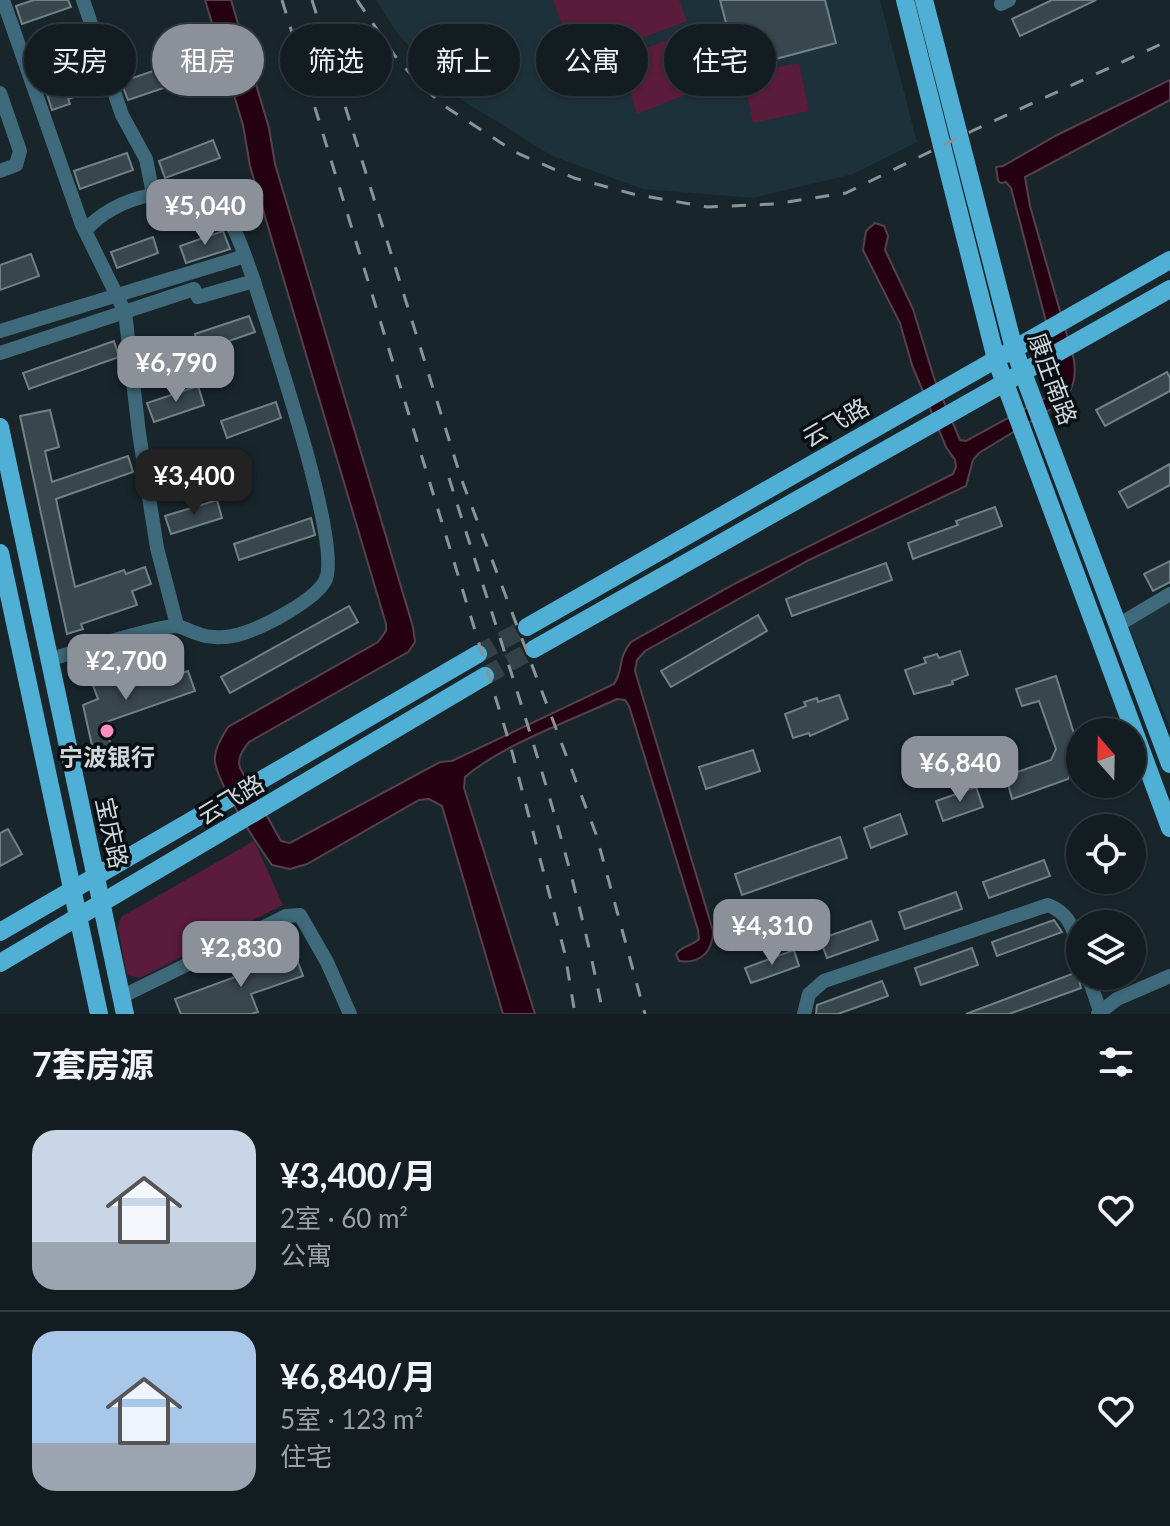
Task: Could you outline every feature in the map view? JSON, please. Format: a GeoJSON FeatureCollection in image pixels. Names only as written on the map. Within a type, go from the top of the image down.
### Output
{"type":"FeatureCollection","features":[{"type":"Feature","properties":{"kind":"main road","name":"康庄南路"},"geometry":{"type":"LineString","coordinates":[[905,0],[996,359],[1170,828]]}},
{"type":"Feature","properties":{"kind":"main road","name":"康庄南路"},"geometry":{"type":"LineString","coordinates":[[924,0],[1014,349],[1170,764]]}},
{"type":"Feature","properties":{"kind":"main road","name":"云飞路"},"geometry":{"type":"LineString","coordinates":[[527,627],[1170,260]]}},
{"type":"Feature","properties":{"kind":"main road","name":"云飞路"},"geometry":{"type":"LineString","coordinates":[[534,649],[1170,289]]}},
{"type":"Feature","properties":{"kind":"main road","name":"宝庆路"},"geometry":{"type":"LineString","coordinates":[[0,427],[123,1005]]}},
{"type":"Feature","properties":{"kind":"main road","name":"宝庆路"},"geometry":{"type":"LineString","coordinates":[[0,553],[99,1014]]}},
{"type":"Feature","properties":{"kind":"main road","name":"云飞路"},"geometry":{"type":"LineString","coordinates":[[0,932],[478,654]]}},
{"type":"Feature","properties":{"kind":"main road","name":"云飞路"},"geometry":{"type":"LineString","coordinates":[[0,963],[485,676]]}},
{"type":"Feature","properties":{"kind":"street"},"geometry":{"type":"LineString","coordinates":[[3,0],[85,231],[125,312],[157,548],[177,625]]}},
{"type":"Feature","properties":{"kind":"street"},"geometry":{"type":"LineString","coordinates":[[83,0],[122,115],[146,159],[153,194]]}},
{"type":"Feature","properties":{"kind":"street"},"geometry":{"type":"LineString","coordinates":[[0,93],[21,158],[16,165],[0,171]]}},
{"type":"Feature","properties":{"kind":"street"},"geometry":{"type":"LineString","coordinates":[[50,659],[177,625],[199,635],[220,638],[243,634],[269,623],[305,601],[325,580],[329,550],[301,435],[235,228],[208,201],[176,193],[153,194],[114,206],[97,217],[85,231]]}},
{"type":"Feature","properties":{"kind":"street"},"geometry":{"type":"LineString","coordinates":[[0,331],[245,256]]}},
{"type":"Feature","properties":{"kind":"street"},"geometry":{"type":"LineString","coordinates":[[0,353],[194,289],[198,297],[254,281]]}},
{"type":"Feature","properties":{"kind":"street"},"geometry":{"type":"LineString","coordinates":[[1118,625],[1170,594]]}},
{"type":"Feature","properties":{"kind":"street"},"geometry":{"type":"LineString","coordinates":[[804,1014],[809,994],[824,981],[1048,905],[1061,910],[1066,917]]}},
{"type":"Feature","properties":{"kind":"street"},"geometry":{"type":"LineString","coordinates":[[123,1005],[286,916],[300,915],[327,962],[350,1014]]}},
{"type":"Feature","properties":{"kind":"street"},"geometry":{"type":"LineString","coordinates":[[1092,990],[1100,1014],[1117,999],[1170,976]]}},
{"type":"Feature","properties":{"kind":"shaded area"},"geometry":{"type":"Polygon","coordinates":[[[205,0],[231,0],[238,24],[212,24],[205,0]]]}},
{"type":"Feature","properties":{"kind":"shaded area"},"geometry":{"type":"Polygon","coordinates":[[[376,0],[880,0],[917,142],[853,174],[753,198],[643,189],[552,156],[456,96],[520,96],[520,24],[408,24],[408,45],[376,0]]]}},
{"type":"Feature","properties":{"kind":"shaded area"},"geometry":{"type":"Polygon","coordinates":[[[553,0],[679,0],[687,21],[664,24],[664,30],[648,36],[648,24],[562,24],[553,0]]]}},
{"type":"Feature","properties":{"kind":"shaded area"},"geometry":{"type":"Polygon","coordinates":[[[664,41],[664,96],[682,96],[637,114],[632,96],[648,96],[648,47],[664,41]]]}},
{"type":"Feature","properties":{"kind":"shaded area"},"geometry":{"type":"Polygon","coordinates":[[[799,63],[809,111],[753,123],[747,96],[776,96],[776,68],[799,63]]]}},
{"type":"Feature","properties":{"kind":"shaded area"},"geometry":{"type":"Polygon","coordinates":[[[1170,80],[1170,100],[1025,177],[1030,206],[1074,360],[1074,382],[1064,401],[979,453],[973,460],[966,486],[809,560],[645,651],[637,660],[635,671],[713,931],[711,945],[699,958],[679,961],[676,954],[699,939],[698,930],[625,700],[617,699],[538,734],[498,754],[465,777],[464,788],[535,1014],[503,1014],[442,806],[429,799],[419,800],[307,864],[290,869],[272,865],[230,799],[215,761],[217,748],[228,727],[378,642],[386,631],[250,166],[234,96],[260,96],[275,164],[415,642],[408,652],[249,742],[243,751],[240,768],[281,841],[290,843],[440,762],[452,761],[614,684],[631,642],[738,582],[953,474],[955,460],[946,447],[912,365],[900,323],[863,250],[866,231],[875,223],[884,226],[888,236],[885,250],[913,309],[934,378],[960,440],[966,441],[1045,398],[1053,391],[1059,371],[1011,188],[1006,182],[998,181],[996,167],[1170,80]]]}},
{"type":"Feature","properties":{"kind":"shaded area"},"geometry":{"type":"Polygon","coordinates":[[[1170,589],[1170,728],[1124,615],[1170,589]]]}},
{"type":"Feature","properties":{"kind":"shaded area"},"geometry":{"type":"Polygon","coordinates":[[[254,841],[283,905],[140,978],[127,975],[118,928],[121,917],[254,841]]]}},
{"type":"Feature","properties":{"kind":"building"},"geometry":{"type":"Polygon","coordinates":[[[34,0],[68,0],[71,7],[22,24],[16,6],[34,0]]]}},
{"type":"Feature","properties":{"kind":"building"},"geometry":{"type":"Polygon","coordinates":[[[720,0],[825,0],[836,43],[776,59],[776,24],[726,24],[720,0]]]}},
{"type":"Feature","properties":{"kind":"building"},"geometry":{"type":"Polygon","coordinates":[[[1052,0],[1096,0],[1020,36],[1012,19],[1052,0]]]}},
{"type":"Feature","properties":{"kind":"building"},"geometry":{"type":"Polygon","coordinates":[[[152,71],[152,92],[128,100],[126,96],[136,96],[136,77],[152,71]]]}},
{"type":"Feature","properties":{"kind":"building"},"geometry":{"type":"Polygon","coordinates":[[[48,96],[77,96],[68,99],[70,104],[52,110],[48,96]]]}},
{"type":"Feature","properties":{"kind":"building"},"geometry":{"type":"Polygon","coordinates":[[[213,140],[220,158],[165,178],[159,161],[213,140]]]}},
{"type":"Feature","properties":{"kind":"building"},"geometry":{"type":"Polygon","coordinates":[[[127,153],[133,170],[80,189],[74,171],[127,153]]]}},
{"type":"Feature","properties":{"kind":"building"},"geometry":{"type":"Polygon","coordinates":[[[223,231],[230,249],[186,263],[180,246],[223,231]]]}},
{"type":"Feature","properties":{"kind":"building"},"geometry":{"type":"Polygon","coordinates":[[[153,237],[158,253],[117,268],[111,252],[153,237]]]}},
{"type":"Feature","properties":{"kind":"building"},"geometry":{"type":"Polygon","coordinates":[[[31,254],[39,276],[0,290],[0,265],[31,254]]]}},
{"type":"Feature","properties":{"kind":"building"},"geometry":{"type":"Polygon","coordinates":[[[249,316],[255,332],[200,351],[195,334],[249,316]]]}},
{"type":"Feature","properties":{"kind":"building"},"geometry":{"type":"Polygon","coordinates":[[[114,341],[119,357],[29,389],[23,373],[114,341]]]}},
{"type":"Feature","properties":{"kind":"building"},"geometry":{"type":"Polygon","coordinates":[[[1167,372],[1170,391],[1105,426],[1096,410],[1167,372]]]}},
{"type":"Feature","properties":{"kind":"building"},"geometry":{"type":"Polygon","coordinates":[[[198,386],[204,405],[154,422],[147,403],[198,386]]]}},
{"type":"Feature","properties":{"kind":"building"},"geometry":{"type":"Polygon","coordinates":[[[276,402],[281,418],[227,438],[221,421],[276,402]]]}},
{"type":"Feature","properties":{"kind":"building"},"geometry":{"type":"Polygon","coordinates":[[[50,410],[59,447],[45,451],[52,482],[128,456],[133,472],[56,499],[75,587],[124,570],[126,574],[145,567],[151,584],[132,591],[137,605],[81,624],[83,629],[67,634],[20,416],[50,410]]]}},
{"type":"Feature","properties":{"kind":"building"},"geometry":{"type":"Polygon","coordinates":[[[1170,464],[1170,485],[1128,508],[1119,492],[1170,464]]]}},
{"type":"Feature","properties":{"kind":"building"},"geometry":{"type":"Polygon","coordinates":[[[217,500],[222,518],[171,534],[165,516],[217,500]]]}},
{"type":"Feature","properties":{"kind":"building"},"geometry":{"type":"Polygon","coordinates":[[[995,507],[1002,526],[913,559],[908,543],[958,525],[956,521],[995,507]]]}},
{"type":"Feature","properties":{"kind":"building"},"geometry":{"type":"Polygon","coordinates":[[[311,518],[315,535],[239,560],[234,544],[311,518]]]}},
{"type":"Feature","properties":{"kind":"building"},"geometry":{"type":"Polygon","coordinates":[[[1170,561],[1170,582],[1153,591],[1144,574],[1170,561]]]}},
{"type":"Feature","properties":{"kind":"building"},"geometry":{"type":"Polygon","coordinates":[[[886,563],[892,580],[792,616],[786,599],[886,563]]]}},
{"type":"Feature","properties":{"kind":"building"},"geometry":{"type":"Polygon","coordinates":[[[349,606],[358,622],[230,693],[221,677],[349,606]]]}},
{"type":"Feature","properties":{"kind":"building"},"geometry":{"type":"Polygon","coordinates":[[[758,615],[767,631],[671,687],[661,671],[758,615]]]}},
{"type":"Feature","properties":{"kind":"building"},"geometry":{"type":"Polygon","coordinates":[[[960,651],[968,675],[952,681],[953,684],[914,694],[905,670],[926,663],[924,658],[937,654],[939,658],[960,651]]]}},
{"type":"Feature","properties":{"kind":"building"},"geometry":{"type":"Polygon","coordinates":[[[108,662],[115,682],[156,666],[161,680],[188,671],[195,691],[103,723],[117,761],[97,768],[83,705],[98,699],[87,669],[108,662]]]}},
{"type":"Feature","properties":{"kind":"building"},"geometry":{"type":"Polygon","coordinates":[[[1056,676],[1069,718],[1066,718],[1066,780],[1012,799],[1006,776],[1051,760],[1056,749],[1039,701],[1022,706],[1016,689],[1056,676]]]}},
{"type":"Feature","properties":{"kind":"building"},"geometry":{"type":"Polygon","coordinates":[[[839,695],[848,719],[810,736],[809,733],[793,738],[785,714],[806,706],[804,702],[817,698],[818,702],[839,695]]]}},
{"type":"Feature","properties":{"kind":"building"},"geometry":{"type":"Polygon","coordinates":[[[753,750],[760,771],[706,789],[699,767],[753,750]]]}},
{"type":"Feature","properties":{"kind":"building"},"geometry":{"type":"Polygon","coordinates":[[[976,787],[983,807],[943,821],[936,801],[976,787]]]}},
{"type":"Feature","properties":{"kind":"building"},"geometry":{"type":"Polygon","coordinates":[[[900,814],[907,834],[871,848],[864,828],[900,814]]]}},
{"type":"Feature","properties":{"kind":"building"},"geometry":{"type":"Polygon","coordinates":[[[8,829],[22,854],[0,866],[0,833],[8,829]]]}},
{"type":"Feature","properties":{"kind":"building"},"geometry":{"type":"Polygon","coordinates":[[[840,837],[847,858],[742,895],[735,874],[840,837]]]}},
{"type":"Feature","properties":{"kind":"building"},"geometry":{"type":"Polygon","coordinates":[[[1044,860],[1050,876],[989,898],[983,882],[1044,860]]]}},
{"type":"Feature","properties":{"kind":"building"},"geometry":{"type":"Polygon","coordinates":[[[956,892],[962,909],[905,929],[899,912],[956,892]]]}},
{"type":"Feature","properties":{"kind":"building"},"geometry":{"type":"Polygon","coordinates":[[[1054,920],[1062,932],[997,956],[992,942],[1054,920]]]}},
{"type":"Feature","properties":{"kind":"building"},"geometry":{"type":"Polygon","coordinates":[[[871,921],[878,940],[827,958],[820,939],[871,921]]]}},
{"type":"Feature","properties":{"kind":"building"},"geometry":{"type":"Polygon","coordinates":[[[972,948],[978,965],[921,985],[915,968],[972,948]]]}},
{"type":"Feature","properties":{"kind":"building"},"geometry":{"type":"Polygon","coordinates":[[[794,950],[799,966],[751,983],[745,968],[794,950]]]}},
{"type":"Feature","properties":{"kind":"building"},"geometry":{"type":"Polygon","coordinates":[[[294,951],[303,976],[251,994],[258,1012],[181,1014],[175,999],[254,970],[252,966],[294,951]]]}},
{"type":"Feature","properties":{"kind":"building"},"geometry":{"type":"Polygon","coordinates":[[[1066,976],[1066,990],[1075,990],[1009,1014],[966,1014],[1066,976]]]}},
{"type":"Feature","properties":{"kind":"building"},"geometry":{"type":"Polygon","coordinates":[[[882,981],[888,996],[838,1014],[816,1014],[817,1005],[882,981]]]}},
{"type":"Feature","properties":{"kind":"tunnel"},"geometry":{"type":"LineString","coordinates":[[478,654],[527,627]]}},
{"type":"Feature","properties":{"kind":"tunnel"},"geometry":{"type":"LineString","coordinates":[[485,676],[534,649]]}},
{"type":"Feature","properties":{"kind":"railway"},"geometry":{"type":"LineString","coordinates":[[282,0],[511,748],[565,954],[575,1014]]}},
{"type":"Feature","properties":{"kind":"railway"},"geometry":{"type":"LineString","coordinates":[[312,0],[461,478],[596,834],[645,1014]]}},
{"type":"Feature","properties":{"kind":"railway"},"geometry":{"type":"LineString","coordinates":[[357,0],[395,56],[419,84],[446,107],[515,152],[574,178],[633,194],[707,207],[774,204],[846,193],[1170,40]]}},
{"type":"Feature","properties":{"kind":"railway"},"geometry":{"type":"LineString","coordinates":[[449,478],[553,811],[589,946],[603,1014]]}},
{"type":"Feature","properties":{"kind":"place","name":"宁波银行"},"geometry":{"type":"Point","coordinates":[107,731]}}]}
